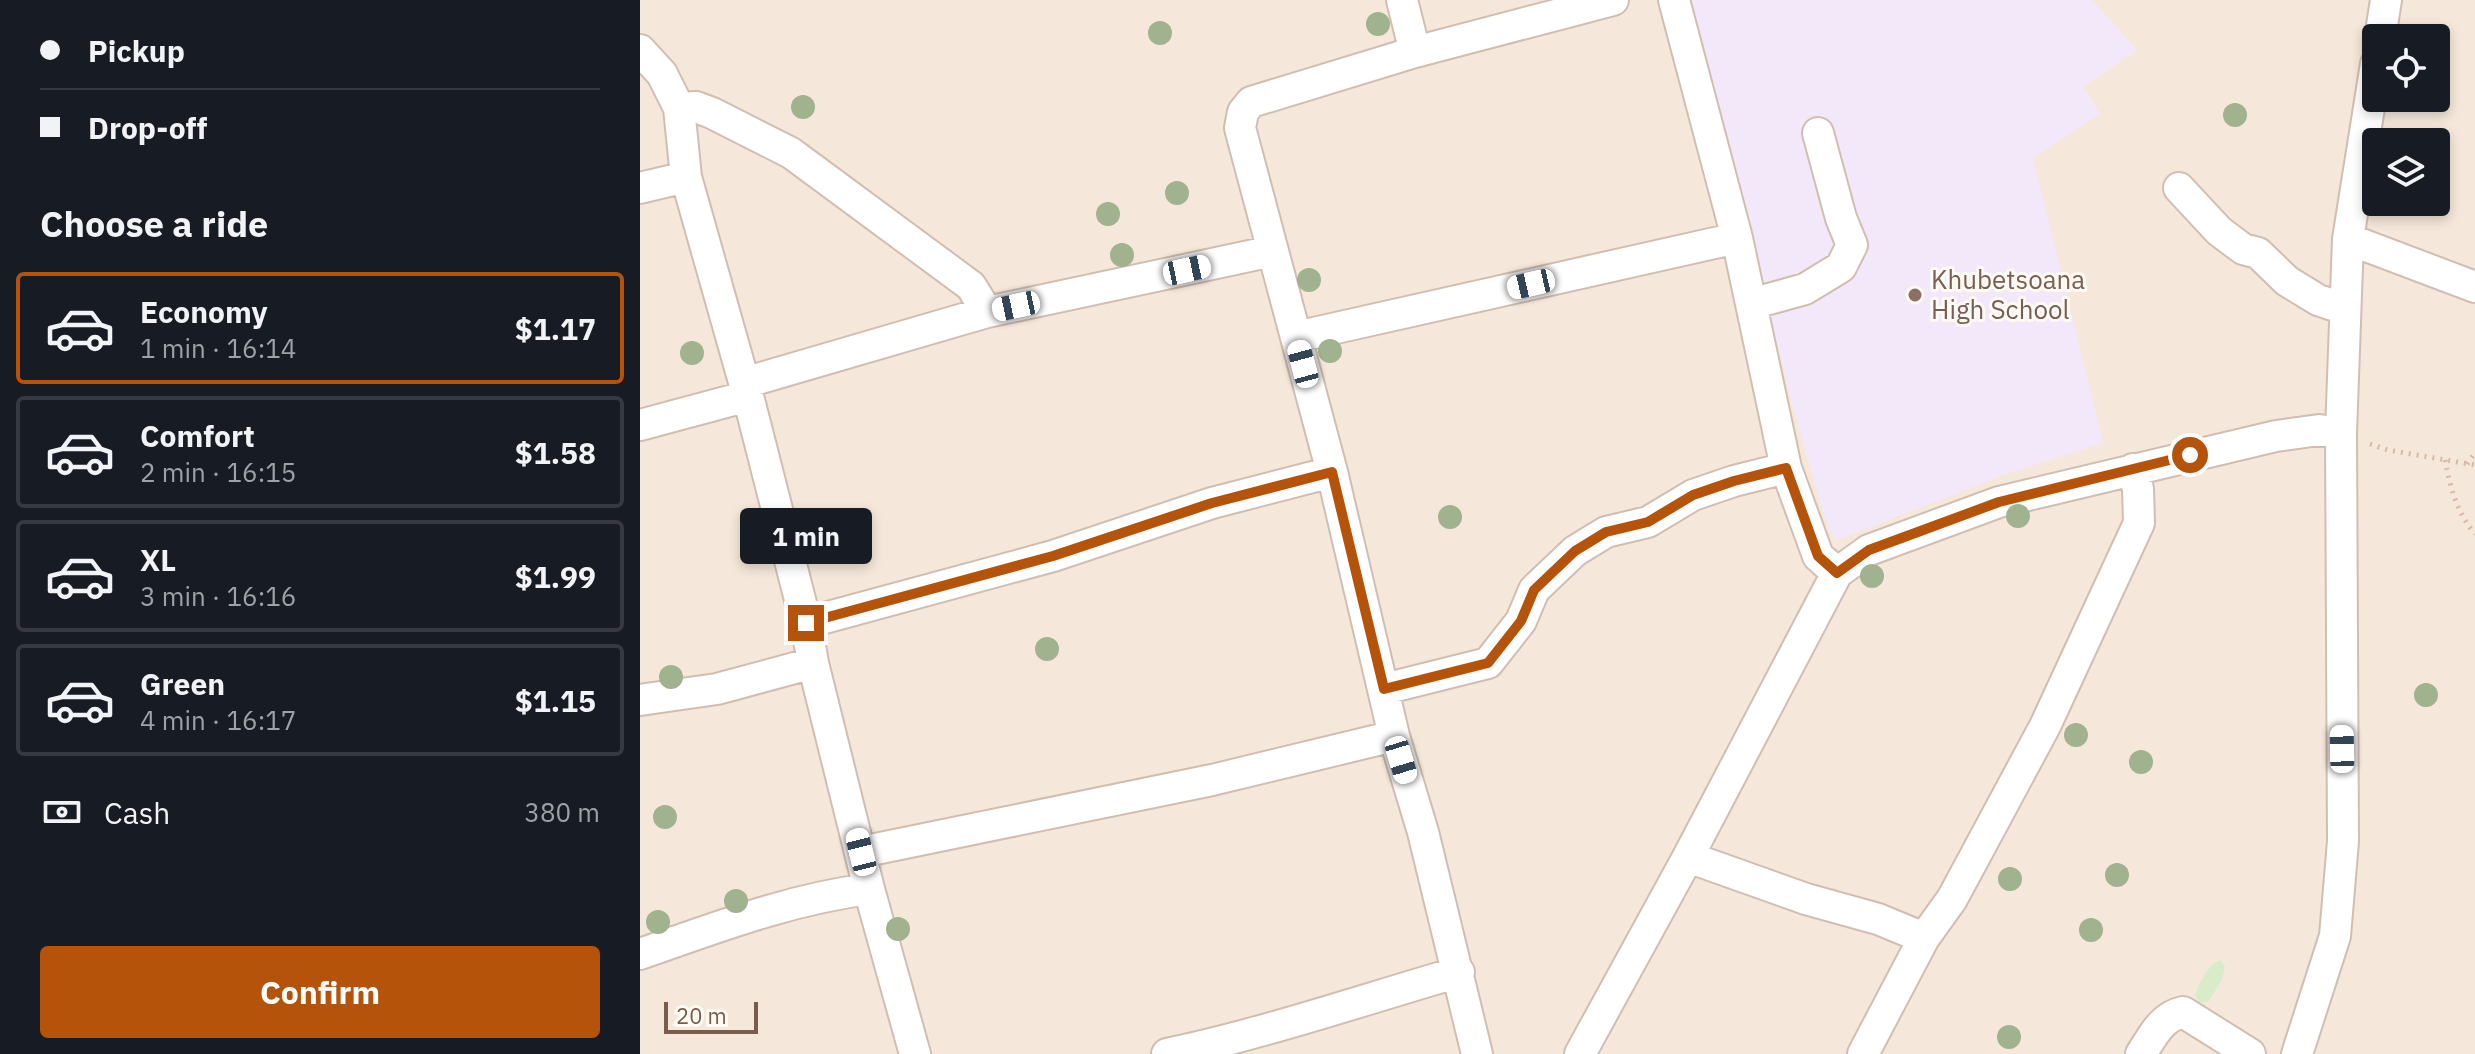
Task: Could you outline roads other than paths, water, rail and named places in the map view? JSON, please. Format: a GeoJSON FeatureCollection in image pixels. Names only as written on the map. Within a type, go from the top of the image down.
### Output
{"type":"FeatureCollection","features":[{"type":"Feature","properties":{"kind":"street"},"geometry":{"type":"LineString","coordinates":[[1402,0],[1415,52]]}},
{"type":"Feature","properties":{"kind":"street"},"geometry":{"type":"LineString","coordinates":[[1477,1054],[1423,832],[1394,736],[1332,472],[1240,128],[1243,112],[1251,102],[1415,52],[1613,0]]}},
{"type":"Feature","properties":{"kind":"street"},"geometry":{"type":"LineString","coordinates":[[1674,0],[1737,238],[1786,468],[1818,556],[1837,573]]}},
{"type":"Feature","properties":{"kind":"street"},"geometry":{"type":"LineString","coordinates":[[2382,24],[2386,0]]}},
{"type":"Feature","properties":{"kind":"street"},"geometry":{"type":"LineString","coordinates":[[640,50],[662,74],[679,108],[686,177],[746,390],[806,623],[813,663],[869,889],[915,1054]]}},
{"type":"Feature","properties":{"kind":"street"},"geometry":{"type":"LineString","coordinates":[[679,108],[696,107],[712,113],[791,153],[971,286],[987,312]]}},
{"type":"Feature","properties":{"kind":"street"},"geometry":{"type":"LineString","coordinates":[[2297,1054],[2335,936],[2343,841],[2341,433],[2345,309],[2348,239],[2368,112]]}},
{"type":"Feature","properties":{"kind":"street"},"geometry":{"type":"LineString","coordinates":[[1751,304],[1805,289],[1841,267],[1852,245],[1841,218],[1818,133]]}},
{"type":"Feature","properties":{"kind":"street"},"geometry":{"type":"LineString","coordinates":[[640,188],[686,177]]}},
{"type":"Feature","properties":{"kind":"street"},"geometry":{"type":"LineString","coordinates":[[2179,188],[2219,231],[2243,249],[2258,253],[2287,281],[2318,300],[2345,309]]}},
{"type":"Feature","properties":{"kind":"street"},"geometry":{"type":"LineString","coordinates":[[1296,337],[1737,238]]}},
{"type":"Feature","properties":{"kind":"street"},"geometry":{"type":"LineString","coordinates":[[2348,239],[2475,287]]}},
{"type":"Feature","properties":{"kind":"street"},"geometry":{"type":"LineString","coordinates":[[640,425],[987,312],[1273,251]]}},
{"type":"Feature","properties":{"kind":"street"},"geometry":{"type":"LineString","coordinates":[[1580,1054],[1688,857],[1837,573],[1869,550],[1999,502],[2276,436],[2319,430],[2341,433]]}},
{"type":"Feature","properties":{"kind":"street"},"geometry":{"type":"LineString","coordinates":[[1384,689],[1488,663],[1521,621],[1534,590],[1575,551],[1606,532],[1648,522],[1693,495],[1786,468]]}},
{"type":"Feature","properties":{"kind":"street"},"geometry":{"type":"LineString","coordinates":[[1863,1054],[1924,938],[1952,899],[2045,726],[2139,523],[2138,489],[2133,469]]}},
{"type":"Feature","properties":{"kind":"street"},"geometry":{"type":"LineString","coordinates":[[806,623],[1053,556],[1212,503],[1332,472]]}},
{"type":"Feature","properties":{"kind":"street"},"geometry":{"type":"LineString","coordinates":[[640,700],[717,689],[813,663]]}},
{"type":"Feature","properties":{"kind":"street"},"geometry":{"type":"LineString","coordinates":[[861,852],[1212,780],[1394,736]]}},
{"type":"Feature","properties":{"kind":"street"},"geometry":{"type":"LineString","coordinates":[[1688,857],[1806,899],[1878,919],[1924,938]]}},
{"type":"Feature","properties":{"kind":"street"},"geometry":{"type":"LineString","coordinates":[[640,954],[755,914],[841,892],[869,889]]}},
{"type":"Feature","properties":{"kind":"street"},"geometry":{"type":"LineString","coordinates":[[1167,1054],[1226,1041],[1459,972]]}},
{"type":"Feature","properties":{"kind":"street"},"geometry":{"type":"LineString","coordinates":[[2141,1054],[2162,1023],[2171,1015],[2183,1012],[2250,1054]]}},
{"type":"Feature","properties":{"kind":"place","name":"Khubetsoana High School"},"geometry":{"type":"Point","coordinates":[1915,295]}}]}
